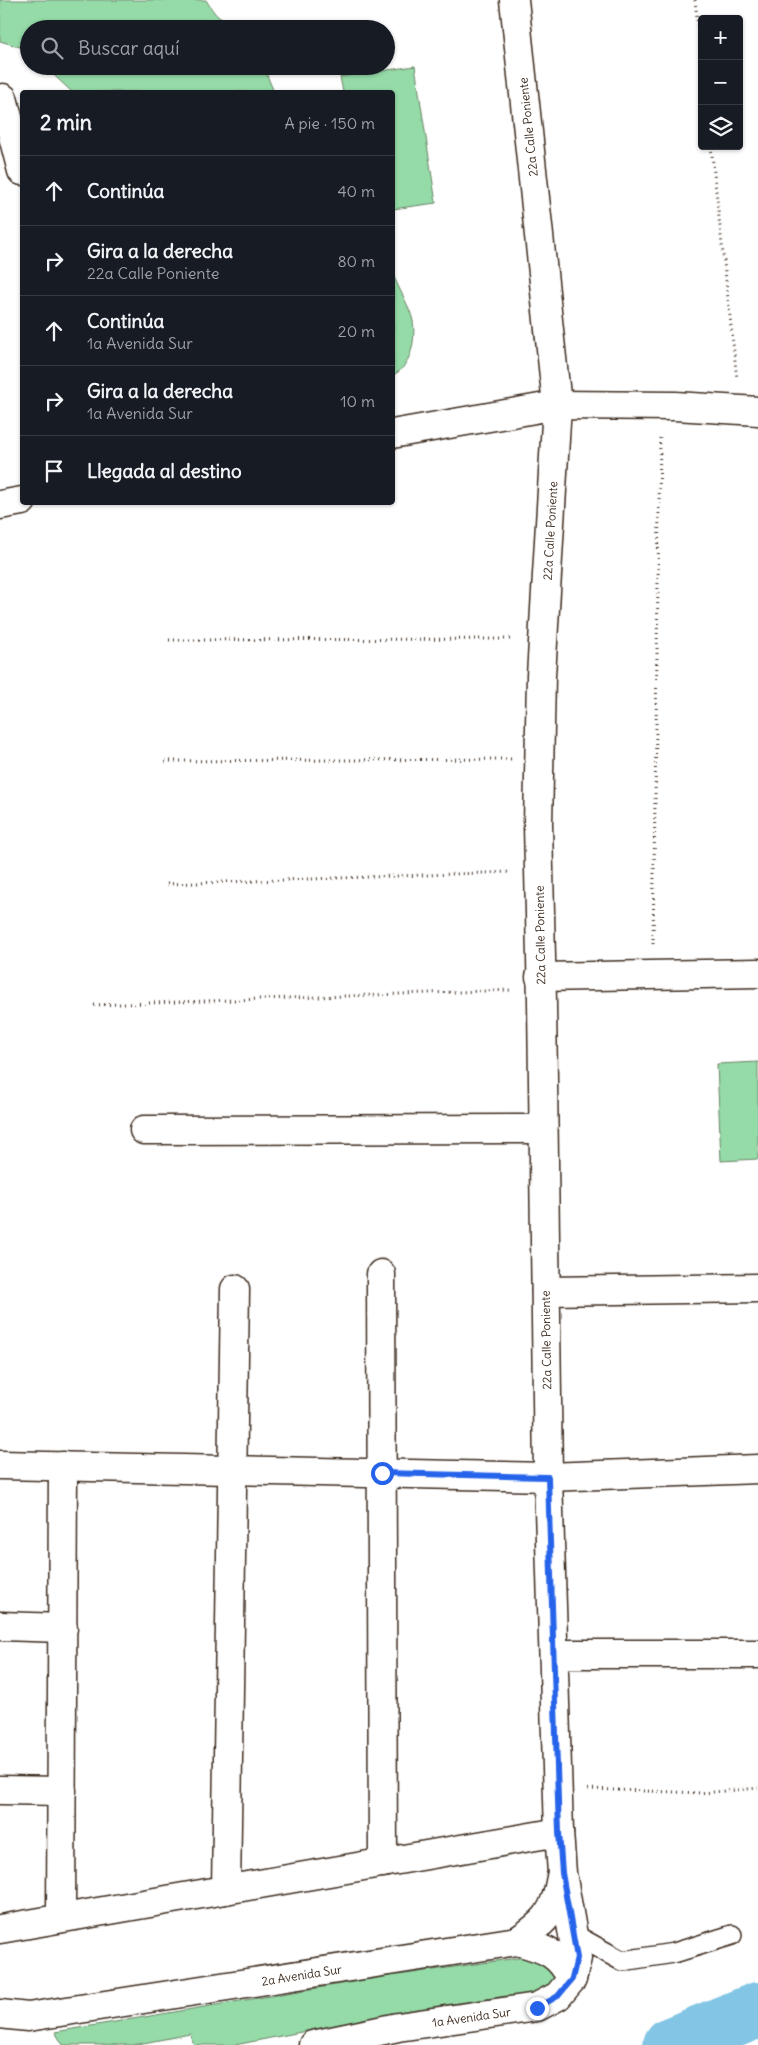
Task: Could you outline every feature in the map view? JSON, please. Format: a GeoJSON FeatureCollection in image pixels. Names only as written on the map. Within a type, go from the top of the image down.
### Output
{"type":"FeatureCollection","features":[{"type":"Feature","properties":{"kind":"street","name":"22a Calle Poniente"},"geometry":{"type":"LineString","coordinates":[[514,0],[557,405],[543,639],[539,759],[539,871],[548,1477],[559,1832],[562,1873]]}},
{"type":"Feature","properties":{"kind":"street"},"geometry":{"type":"LineString","coordinates":[[3,98],[20,163]]}},
{"type":"Feature","properties":{"kind":"street"},"geometry":{"type":"LineString","coordinates":[[395,433],[557,405],[660,406],[749,410]]}},
{"type":"Feature","properties":{"kind":"street"},"geometry":{"type":"LineString","coordinates":[[0,505],[20,501]]}},
{"type":"Feature","properties":{"kind":"street"},"geometry":{"type":"LineString","coordinates":[[541,983],[653,975],[758,973]]}},
{"type":"Feature","properties":{"kind":"street"},"geometry":{"type":"LineString","coordinates":[[144,1130],[543,1128]]}},
{"type":"Feature","properties":{"kind":"street"},"geometry":{"type":"LineString","coordinates":[[380,1274],[382,1862]]}},
{"type":"Feature","properties":{"kind":"street"},"geometry":{"type":"LineString","coordinates":[[546,1290],[758,1288]]}},
{"type":"Feature","properties":{"kind":"street"},"geometry":{"type":"LineString","coordinates":[[226,1890],[235,1289]]}},
{"type":"Feature","properties":{"kind":"street"},"geometry":{"type":"LineString","coordinates":[[0,1465],[548,1477],[758,1470]]}},
{"type":"Feature","properties":{"kind":"street"},"geometry":{"type":"LineString","coordinates":[[61,1918],[63,1466]]}},
{"type":"Feature","properties":{"kind":"street"},"geometry":{"type":"LineString","coordinates":[[0,1626],[63,1628]]}},
{"type":"Feature","properties":{"kind":"street"},"geometry":{"type":"LineString","coordinates":[[554,1654],[758,1654]]}},
{"type":"Feature","properties":{"kind":"street"},"geometry":{"type":"LineString","coordinates":[[0,1790],[62,1791]]}},
{"type":"Feature","properties":{"kind":"street"},"geometry":{"type":"LineString","coordinates":[[0,1929],[559,1832]]}},
{"type":"Feature","properties":{"kind":"street"},"geometry":{"type":"LineString","coordinates":[[562,1873],[577,1958],[572,1979]]}},
{"type":"Feature","properties":{"kind":"street","name":"2a Avenida Sur"},"geometry":{"type":"LineString","coordinates":[[0,2014],[28,2017],[517,1941],[541,1925],[552,1910],[557,1899],[562,1873]]}},
{"type":"Feature","properties":{"kind":"street"},"geometry":{"type":"LineString","coordinates":[[517,1941],[553,1953],[564,1964],[572,1979]]}},
{"type":"Feature","properties":{"kind":"street","name":"1a Avenida Sur"},"geometry":{"type":"LineString","coordinates":[[313,2045],[398,2027],[537,2008],[558,1996],[572,1979]]}},
{"type":"Feature","properties":{"kind":"lane"},"geometry":{"type":"LineString","coordinates":[[573,1934],[622,1961],[674,1953],[732,1935]]}},
{"type":"Feature","properties":{"kind":"path"},"geometry":{"type":"LineString","coordinates":[[695,0],[702,60]]}},
{"type":"Feature","properties":{"kind":"path"},"geometry":{"type":"LineString","coordinates":[[712,150],[749,410]]}},
{"type":"Feature","properties":{"kind":"path"},"geometry":{"type":"LineString","coordinates":[[653,975],[660,406]]}},
{"type":"Feature","properties":{"kind":"path"},"geometry":{"type":"LineString","coordinates":[[169,640],[543,639]]}},
{"type":"Feature","properties":{"kind":"path"},"geometry":{"type":"LineString","coordinates":[[165,761],[539,759]]}},
{"type":"Feature","properties":{"kind":"path"},"geometry":{"type":"LineString","coordinates":[[167,884],[539,871]]}},
{"type":"Feature","properties":{"kind":"path"},"geometry":{"type":"LineString","coordinates":[[94,1005],[541,983]]}},
{"type":"Feature","properties":{"kind":"path"},"geometry":{"type":"LineString","coordinates":[[558,1790],[588,1789],[702,1793],[758,1788]]}},
{"type":"Feature","properties":{"kind":"green space"},"geometry":{"type":"Polygon","coordinates":[[[0,0],[206,0],[213,11],[224,20],[20,20],[20,47],[0,41],[0,0]]]}},
{"type":"Feature","properties":{"kind":"green space"},"geometry":{"type":"Polygon","coordinates":[[[415,66],[436,203],[395,209],[395,90],[343,90],[340,77],[354,75],[395,75],[395,69],[415,66]]]}},
{"type":"Feature","properties":{"kind":"green space"},"geometry":{"type":"Polygon","coordinates":[[[54,75],[267,75],[273,90],[70,90],[54,75]]]}},
{"type":"Feature","properties":{"kind":"green space"},"geometry":{"type":"Polygon","coordinates":[[[395,278],[409,310],[414,328],[411,352],[404,366],[395,374],[395,278]]]}},
{"type":"Feature","properties":{"kind":"green space"},"geometry":{"type":"Polygon","coordinates":[[[758,1062],[758,1159],[721,1161],[717,1064],[758,1062]]]}},
{"type":"Feature","properties":{"kind":"green space"},"geometry":{"type":"Polygon","coordinates":[[[525,1957],[545,1958],[557,1971],[553,1989],[529,2001],[408,2011],[235,2045],[194,2045],[190,2034],[133,2045],[63,2045],[55,2032],[377,1978],[525,1957]]]}},
{"type":"Feature","properties":{"kind":"waterway"},"geometry":{"type":"LineString","coordinates":[[671,2045],[758,2010]]}},
{"type":"Feature","properties":{"kind":"route"},"geometry":{"type":"LineString","coordinates":[[382,1473],[548,1477],[559,1832],[562,1873],[577,1958],[572,1979],[558,1996],[537,2008]]}}]}
